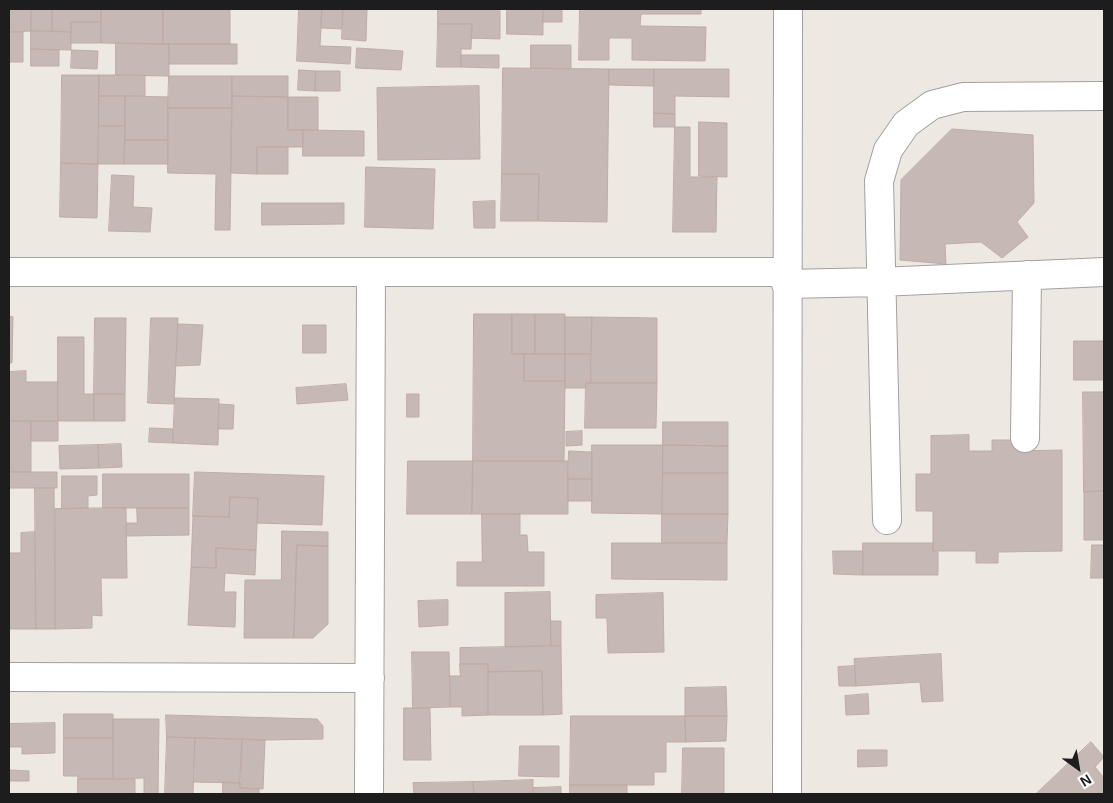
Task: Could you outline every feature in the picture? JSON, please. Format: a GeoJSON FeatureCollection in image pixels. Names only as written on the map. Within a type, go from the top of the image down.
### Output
{"type":"FeatureCollection","features":[{"type":"Feature","properties":{"kind":"street"},"geometry":{"type":"LineString","coordinates":[[787,794],[788,9]]}},
{"type":"Feature","properties":{"kind":"street"},"geometry":{"type":"LineString","coordinates":[[887,520],[879,181],[888,150],[906,124],[932,106],[962,97],[1104,96]]}},
{"type":"Feature","properties":{"kind":"street"},"geometry":{"type":"LineString","coordinates":[[9,272],[371,272],[787,278],[880,282],[1104,272]]}},
{"type":"Feature","properties":{"kind":"street"},"geometry":{"type":"LineString","coordinates":[[369,794],[371,272]]}},
{"type":"Feature","properties":{"kind":"street"},"geometry":{"type":"LineString","coordinates":[[1025,438],[1027,275]]}},
{"type":"Feature","properties":{"kind":"street"},"geometry":{"type":"LineString","coordinates":[[9,677],[370,678]]}},
{"type":"Feature","properties":{"kind":"building"},"geometry":{"type":"Polygon","coordinates":[[[9,9],[31,9],[31,31],[9,32],[9,9]]]}},
{"type":"Feature","properties":{"kind":"building"},"geometry":{"type":"Polygon","coordinates":[[[31,9],[52,9],[52,31],[31,31],[31,9]]]}},
{"type":"Feature","properties":{"kind":"building"},"geometry":{"type":"Polygon","coordinates":[[[52,9],[101,9],[101,22],[71,22],[71,32],[52,31],[52,9]]]}},
{"type":"Feature","properties":{"kind":"building"},"geometry":{"type":"Polygon","coordinates":[[[163,9],[163,44],[101,43],[101,10],[163,9]]]}},
{"type":"Feature","properties":{"kind":"building"},"geometry":{"type":"Polygon","coordinates":[[[163,9],[230,9],[230,44],[163,44],[163,9]]]}},
{"type":"Feature","properties":{"kind":"building"},"geometry":{"type":"Polygon","coordinates":[[[299,9],[322,9],[320,46],[351,47],[350,64],[297,61],[299,9]]]}},
{"type":"Feature","properties":{"kind":"building"},"geometry":{"type":"Polygon","coordinates":[[[322,9],[343,9],[342,29],[321,28],[322,9]]]}},
{"type":"Feature","properties":{"kind":"building"},"geometry":{"type":"Polygon","coordinates":[[[343,9],[367,9],[366,41],[342,39],[343,9]]]}},
{"type":"Feature","properties":{"kind":"building"},"geometry":{"type":"Polygon","coordinates":[[[438,9],[500,9],[500,39],[471,38],[472,24],[438,24],[438,9]]]}},
{"type":"Feature","properties":{"kind":"building"},"geometry":{"type":"Polygon","coordinates":[[[507,9],[543,9],[543,35],[507,34],[507,9]]]}},
{"type":"Feature","properties":{"kind":"building"},"geometry":{"type":"Polygon","coordinates":[[[543,9],[562,9],[562,22],[543,22],[543,9]]]}},
{"type":"Feature","properties":{"kind":"building"},"geometry":{"type":"Polygon","coordinates":[[[580,9],[701,9],[701,14],[641,14],[640,26],[706,27],[705,61],[632,60],[632,38],[609,38],[609,60],[579,60],[580,9]]]}},
{"type":"Feature","properties":{"kind":"building"},"geometry":{"type":"Polygon","coordinates":[[[71,22],[101,22],[101,43],[71,43],[71,22]]]}},
{"type":"Feature","properties":{"kind":"building"},"geometry":{"type":"Polygon","coordinates":[[[438,24],[472,24],[471,49],[461,49],[461,67],[437,67],[438,24]]]}},
{"type":"Feature","properties":{"kind":"building"},"geometry":{"type":"Polygon","coordinates":[[[31,31],[71,32],[71,50],[31,49],[31,31]]]}},
{"type":"Feature","properties":{"kind":"building"},"geometry":{"type":"Polygon","coordinates":[[[9,32],[23,32],[23,62],[9,62],[9,32]]]}},
{"type":"Feature","properties":{"kind":"building"},"geometry":{"type":"Polygon","coordinates":[[[116,43],[169,44],[169,76],[116,75],[116,43]]]}},
{"type":"Feature","properties":{"kind":"building"},"geometry":{"type":"Polygon","coordinates":[[[169,44],[237,44],[237,64],[169,64],[169,44]]]}},
{"type":"Feature","properties":{"kind":"building"},"geometry":{"type":"Polygon","coordinates":[[[531,45],[571,45],[571,69],[531,68],[531,45]]]}},
{"type":"Feature","properties":{"kind":"building"},"geometry":{"type":"Polygon","coordinates":[[[357,48],[403,51],[401,70],[356,68],[357,48]]]}},
{"type":"Feature","properties":{"kind":"building"},"geometry":{"type":"Polygon","coordinates":[[[31,49],[59,50],[59,66],[31,66],[31,49]]]}},
{"type":"Feature","properties":{"kind":"building"},"geometry":{"type":"Polygon","coordinates":[[[72,50],[98,51],[97,69],[71,68],[72,50]]]}},
{"type":"Feature","properties":{"kind":"building"},"geometry":{"type":"Polygon","coordinates":[[[461,55],[499,55],[499,68],[461,67],[461,55]]]}},
{"type":"Feature","properties":{"kind":"building"},"geometry":{"type":"Polygon","coordinates":[[[503,68],[609,69],[607,222],[538,221],[539,174],[502,174],[503,68]]]}},
{"type":"Feature","properties":{"kind":"building"},"geometry":{"type":"Polygon","coordinates":[[[609,69],[654,69],[654,86],[609,85],[609,69]]]}},
{"type":"Feature","properties":{"kind":"building"},"geometry":{"type":"Polygon","coordinates":[[[654,69],[729,69],[729,97],[675,96],[675,114],[654,113],[654,69]]]}},
{"type":"Feature","properties":{"kind":"building"},"geometry":{"type":"Polygon","coordinates":[[[299,70],[316,71],[315,91],[298,90],[299,70]]]}},
{"type":"Feature","properties":{"kind":"building"},"geometry":{"type":"Polygon","coordinates":[[[316,71],[340,71],[340,91],[315,91],[316,71]]]}},
{"type":"Feature","properties":{"kind":"building"},"geometry":{"type":"Polygon","coordinates":[[[62,75],[99,75],[98,164],[61,163],[62,75]]]}},
{"type":"Feature","properties":{"kind":"building"},"geometry":{"type":"Polygon","coordinates":[[[99,75],[145,75],[145,96],[99,96],[99,75]]]}},
{"type":"Feature","properties":{"kind":"building"},"geometry":{"type":"Polygon","coordinates":[[[169,76],[232,76],[232,108],[168,108],[169,76]]]}},
{"type":"Feature","properties":{"kind":"building"},"geometry":{"type":"Polygon","coordinates":[[[232,76],[288,76],[288,97],[232,96],[232,76]]]}},
{"type":"Feature","properties":{"kind":"building"},"geometry":{"type":"Polygon","coordinates":[[[479,86],[480,159],[378,160],[377,88],[479,86]]]}},
{"type":"Feature","properties":{"kind":"building"},"geometry":{"type":"Polygon","coordinates":[[[99,96],[125,96],[125,126],[99,126],[99,96]]]}},
{"type":"Feature","properties":{"kind":"building"},"geometry":{"type":"Polygon","coordinates":[[[125,96],[169,97],[168,140],[125,140],[125,96]]]}},
{"type":"Feature","properties":{"kind":"building"},"geometry":{"type":"Polygon","coordinates":[[[232,96],[288,97],[288,130],[303,130],[303,147],[257,147],[257,174],[231,173],[232,96]]]}},
{"type":"Feature","properties":{"kind":"building"},"geometry":{"type":"Polygon","coordinates":[[[288,97],[318,97],[318,130],[288,130],[288,97]]]}},
{"type":"Feature","properties":{"kind":"building"},"geometry":{"type":"Polygon","coordinates":[[[168,108],[232,108],[230,230],[215,230],[216,174],[168,173],[168,108]]]}},
{"type":"Feature","properties":{"kind":"building"},"geometry":{"type":"Polygon","coordinates":[[[654,113],[675,114],[675,127],[654,127],[654,113]]]}},
{"type":"Feature","properties":{"kind":"building"},"geometry":{"type":"Polygon","coordinates":[[[699,122],[727,123],[727,177],[699,176],[699,122]]]}},
{"type":"Feature","properties":{"kind":"building"},"geometry":{"type":"Polygon","coordinates":[[[99,126],[125,126],[124,164],[98,164],[99,126]]]}},
{"type":"Feature","properties":{"kind":"building"},"geometry":{"type":"Polygon","coordinates":[[[675,127],[690,127],[690,177],[717,177],[716,232],[673,232],[675,127]]]}},
{"type":"Feature","properties":{"kind":"building"},"geometry":{"type":"Polygon","coordinates":[[[952,129],[1033,135],[1034,203],[1017,222],[1028,237],[1002,258],[981,242],[945,244],[946,264],[900,260],[901,180],[952,129]]]}},
{"type":"Feature","properties":{"kind":"building"},"geometry":{"type":"Polygon","coordinates":[[[303,130],[364,131],[364,156],[303,156],[303,130]]]}},
{"type":"Feature","properties":{"kind":"building"},"geometry":{"type":"Polygon","coordinates":[[[125,140],[168,140],[168,164],[124,164],[125,140]]]}},
{"type":"Feature","properties":{"kind":"building"},"geometry":{"type":"Polygon","coordinates":[[[257,147],[288,147],[288,174],[257,174],[257,147]]]}},
{"type":"Feature","properties":{"kind":"building"},"geometry":{"type":"Polygon","coordinates":[[[61,163],[98,164],[97,218],[60,217],[61,163]]]}},
{"type":"Feature","properties":{"kind":"building"},"geometry":{"type":"Polygon","coordinates":[[[366,167],[435,169],[433,229],[365,227],[366,167]]]}},
{"type":"Feature","properties":{"kind":"building"},"geometry":{"type":"Polygon","coordinates":[[[502,174],[539,174],[538,221],[501,221],[502,174]]]}},
{"type":"Feature","properties":{"kind":"building"},"geometry":{"type":"Polygon","coordinates":[[[112,175],[134,176],[133,207],[152,208],[150,232],[109,231],[112,175]]]}},
{"type":"Feature","properties":{"kind":"building"},"geometry":{"type":"Polygon","coordinates":[[[495,201],[495,228],[474,228],[473,202],[495,201]]]}},
{"type":"Feature","properties":{"kind":"building"},"geometry":{"type":"Polygon","coordinates":[[[262,203],[344,203],[344,224],[262,225],[262,203]]]}},
{"type":"Feature","properties":{"kind":"building"},"geometry":{"type":"Polygon","coordinates":[[[474,314],[512,314],[512,354],[524,354],[524,381],[565,381],[564,461],[473,461],[474,314]]]}},
{"type":"Feature","properties":{"kind":"building"},"geometry":{"type":"Polygon","coordinates":[[[512,314],[535,314],[535,354],[512,354],[512,314]]]}},
{"type":"Feature","properties":{"kind":"building"},"geometry":{"type":"Polygon","coordinates":[[[535,314],[565,314],[565,354],[535,354],[535,314]]]}},
{"type":"Feature","properties":{"kind":"building"},"geometry":{"type":"Polygon","coordinates":[[[9,316],[13,317],[12,363],[9,363],[9,316]]]}},
{"type":"Feature","properties":{"kind":"building"},"geometry":{"type":"Polygon","coordinates":[[[565,317],[592,317],[591,354],[565,354],[565,317]]]}},
{"type":"Feature","properties":{"kind":"building"},"geometry":{"type":"Polygon","coordinates":[[[592,317],[657,318],[657,383],[591,383],[592,317]]]}},
{"type":"Feature","properties":{"kind":"building"},"geometry":{"type":"Polygon","coordinates":[[[95,318],[126,318],[125,394],[94,394],[95,318]]]}},
{"type":"Feature","properties":{"kind":"building"},"geometry":{"type":"Polygon","coordinates":[[[151,318],[178,318],[174,404],[148,403],[151,318]]]}},
{"type":"Feature","properties":{"kind":"building"},"geometry":{"type":"Polygon","coordinates":[[[178,324],[203,325],[200,365],[176,366],[178,324]]]}},
{"type":"Feature","properties":{"kind":"building"},"geometry":{"type":"Polygon","coordinates":[[[303,325],[326,325],[326,353],[303,353],[303,325]]]}},
{"type":"Feature","properties":{"kind":"building"},"geometry":{"type":"Polygon","coordinates":[[[58,337],[84,337],[84,394],[94,394],[94,421],[58,421],[58,337]]]}},
{"type":"Feature","properties":{"kind":"building"},"geometry":{"type":"Polygon","coordinates":[[[1074,341],[1104,341],[1104,380],[1074,380],[1074,341]]]}},
{"type":"Feature","properties":{"kind":"building"},"geometry":{"type":"Polygon","coordinates":[[[524,354],[565,354],[565,381],[524,381],[524,354]]]}},
{"type":"Feature","properties":{"kind":"building"},"geometry":{"type":"Polygon","coordinates":[[[565,354],[591,354],[591,383],[586,383],[586,388],[565,388],[565,354]]]}},
{"type":"Feature","properties":{"kind":"building"},"geometry":{"type":"Polygon","coordinates":[[[26,371],[26,382],[58,382],[58,421],[9,421],[9,372],[26,371]]]}},
{"type":"Feature","properties":{"kind":"building"},"geometry":{"type":"Polygon","coordinates":[[[586,383],[657,383],[656,428],[585,428],[586,383]]]}},
{"type":"Feature","properties":{"kind":"building"},"geometry":{"type":"Polygon","coordinates":[[[346,384],[348,400],[297,404],[296,388],[346,384]]]}},
{"type":"Feature","properties":{"kind":"building"},"geometry":{"type":"Polygon","coordinates":[[[1083,392],[1104,392],[1104,491],[1084,492],[1083,392]]]}},
{"type":"Feature","properties":{"kind":"building"},"geometry":{"type":"Polygon","coordinates":[[[94,394],[125,394],[125,421],[94,421],[94,394]]]}},
{"type":"Feature","properties":{"kind":"building"},"geometry":{"type":"Polygon","coordinates":[[[407,394],[419,394],[419,417],[407,417],[407,394]]]}},
{"type":"Feature","properties":{"kind":"building"},"geometry":{"type":"Polygon","coordinates":[[[175,398],[219,399],[218,445],[173,443],[175,398]]]}},
{"type":"Feature","properties":{"kind":"building"},"geometry":{"type":"Polygon","coordinates":[[[219,404],[234,405],[233,429],[218,429],[219,404]]]}},
{"type":"Feature","properties":{"kind":"building"},"geometry":{"type":"Polygon","coordinates":[[[9,421],[31,421],[31,472],[9,472],[9,421]]]}},
{"type":"Feature","properties":{"kind":"building"},"geometry":{"type":"Polygon","coordinates":[[[31,421],[58,421],[58,441],[31,441],[31,421]]]}},
{"type":"Feature","properties":{"kind":"building"},"geometry":{"type":"Polygon","coordinates":[[[663,422],[728,422],[728,446],[663,445],[663,422]]]}},
{"type":"Feature","properties":{"kind":"building"},"geometry":{"type":"Polygon","coordinates":[[[150,428],[173,429],[173,443],[149,442],[150,428]]]}},
{"type":"Feature","properties":{"kind":"building"},"geometry":{"type":"Polygon","coordinates":[[[582,431],[582,445],[566,446],[566,432],[582,431]]]}},
{"type":"Feature","properties":{"kind":"building"},"geometry":{"type":"Polygon","coordinates":[[[969,435],[969,451],[992,451],[992,440],[1018,440],[1017,451],[1062,450],[1062,551],[998,552],[998,563],[976,563],[976,551],[933,551],[933,511],[916,511],[916,474],[931,474],[931,436],[969,435]]]}},
{"type":"Feature","properties":{"kind":"building"},"geometry":{"type":"Polygon","coordinates":[[[121,444],[122,467],[99,468],[98,445],[121,444]]]}},
{"type":"Feature","properties":{"kind":"building"},"geometry":{"type":"Polygon","coordinates":[[[98,445],[99,468],[60,469],[59,446],[98,445]]]}},
{"type":"Feature","properties":{"kind":"building"},"geometry":{"type":"Polygon","coordinates":[[[592,445],[663,445],[662,514],[592,513],[592,445]]]}},
{"type":"Feature","properties":{"kind":"building"},"geometry":{"type":"Polygon","coordinates":[[[663,445],[728,446],[728,473],[663,473],[663,445]]]}},
{"type":"Feature","properties":{"kind":"building"},"geometry":{"type":"Polygon","coordinates":[[[569,451],[592,452],[592,479],[568,479],[569,451]]]}},
{"type":"Feature","properties":{"kind":"building"},"geometry":{"type":"Polygon","coordinates":[[[408,461],[473,461],[472,514],[407,514],[408,461]]]}},
{"type":"Feature","properties":{"kind":"building"},"geometry":{"type":"Polygon","coordinates":[[[473,461],[568,461],[568,514],[472,514],[473,461]]]}},
{"type":"Feature","properties":{"kind":"building"},"geometry":{"type":"Polygon","coordinates":[[[9,472],[57,472],[57,488],[9,488],[9,472]]]}},
{"type":"Feature","properties":{"kind":"building"},"geometry":{"type":"Polygon","coordinates":[[[195,472],[324,476],[322,525],[257,523],[258,498],[230,497],[229,517],[193,516],[195,472]]]}},
{"type":"Feature","properties":{"kind":"building"},"geometry":{"type":"Polygon","coordinates":[[[663,473],[728,473],[728,514],[662,514],[663,473]]]}},
{"type":"Feature","properties":{"kind":"building"},"geometry":{"type":"Polygon","coordinates":[[[103,474],[189,474],[189,508],[103,508],[103,474]]]}},
{"type":"Feature","properties":{"kind":"building"},"geometry":{"type":"Polygon","coordinates":[[[62,476],[97,476],[97,495],[88,496],[88,508],[62,509],[62,476]]]}},
{"type":"Feature","properties":{"kind":"building"},"geometry":{"type":"Polygon","coordinates":[[[568,479],[592,479],[592,501],[568,501],[568,479]]]}},
{"type":"Feature","properties":{"kind":"building"},"geometry":{"type":"Polygon","coordinates":[[[35,488],[54,488],[55,629],[36,629],[35,488]]]}},
{"type":"Feature","properties":{"kind":"building"},"geometry":{"type":"Polygon","coordinates":[[[1104,491],[1104,540],[1084,540],[1084,492],[1104,491]]]}},
{"type":"Feature","properties":{"kind":"building"},"geometry":{"type":"Polygon","coordinates":[[[230,497],[258,498],[256,550],[216,548],[216,568],[191,567],[193,516],[229,517],[230,497]]]}},
{"type":"Feature","properties":{"kind":"building"},"geometry":{"type":"Polygon","coordinates":[[[126,508],[127,578],[101,578],[102,616],[92,615],[92,628],[55,629],[55,509],[126,508]]]}},
{"type":"Feature","properties":{"kind":"building"},"geometry":{"type":"Polygon","coordinates":[[[137,508],[189,508],[189,535],[126,536],[126,523],[137,523],[137,508]]]}},
{"type":"Feature","properties":{"kind":"building"},"geometry":{"type":"Polygon","coordinates":[[[482,514],[520,514],[520,535],[527,535],[528,552],[544,552],[544,586],[457,586],[457,562],[482,562],[482,514]]]}},
{"type":"Feature","properties":{"kind":"building"},"geometry":{"type":"Polygon","coordinates":[[[662,514],[728,514],[727,543],[662,543],[662,514]]]}},
{"type":"Feature","properties":{"kind":"building"},"geometry":{"type":"Polygon","coordinates":[[[282,531],[328,532],[328,546],[297,545],[294,638],[244,638],[245,580],[281,580],[282,531]]]}},
{"type":"Feature","properties":{"kind":"building"},"geometry":{"type":"Polygon","coordinates":[[[35,532],[36,629],[9,629],[9,553],[21,553],[21,533],[35,532]]]}},
{"type":"Feature","properties":{"kind":"building"},"geometry":{"type":"Polygon","coordinates":[[[612,543],[727,543],[727,580],[612,579],[612,543]]]}},
{"type":"Feature","properties":{"kind":"building"},"geometry":{"type":"Polygon","coordinates":[[[863,543],[933,543],[933,551],[938,552],[938,575],[863,575],[863,543]]]}},
{"type":"Feature","properties":{"kind":"building"},"geometry":{"type":"Polygon","coordinates":[[[297,545],[328,546],[328,624],[313,638],[294,638],[297,545]]]}},
{"type":"Feature","properties":{"kind":"building"},"geometry":{"type":"Polygon","coordinates":[[[1092,545],[1104,545],[1104,578],[1091,578],[1092,545]]]}},
{"type":"Feature","properties":{"kind":"building"},"geometry":{"type":"Polygon","coordinates":[[[216,548],[256,550],[255,575],[225,573],[224,592],[236,592],[235,627],[188,625],[191,567],[216,568],[216,548]]]}},
{"type":"Feature","properties":{"kind":"building"},"geometry":{"type":"Polygon","coordinates":[[[833,551],[863,551],[863,575],[834,574],[833,551]]]}},
{"type":"Feature","properties":{"kind":"building"},"geometry":{"type":"Polygon","coordinates":[[[550,592],[551,646],[505,647],[505,593],[550,592]]]}},
{"type":"Feature","properties":{"kind":"building"},"geometry":{"type":"Polygon","coordinates":[[[663,593],[664,652],[608,653],[607,618],[596,618],[596,595],[663,593]]]}},
{"type":"Feature","properties":{"kind":"building"},"geometry":{"type":"Polygon","coordinates":[[[448,600],[448,625],[419,627],[418,601],[448,600]]]}},
{"type":"Feature","properties":{"kind":"building"},"geometry":{"type":"Polygon","coordinates":[[[551,621],[561,621],[561,646],[551,646],[551,621]]]}},
{"type":"Feature","properties":{"kind":"building"},"geometry":{"type":"Polygon","coordinates":[[[561,646],[562,714],[543,715],[542,671],[488,672],[488,664],[460,664],[460,648],[561,646]]]}},
{"type":"Feature","properties":{"kind":"building"},"geometry":{"type":"Polygon","coordinates":[[[412,652],[449,652],[450,707],[413,708],[412,652]]]}},
{"type":"Feature","properties":{"kind":"building"},"geometry":{"type":"Polygon","coordinates":[[[941,654],[943,701],[922,702],[920,682],[856,686],[854,659],[941,654]]]}},
{"type":"Feature","properties":{"kind":"building"},"geometry":{"type":"Polygon","coordinates":[[[460,664],[488,664],[488,715],[462,716],[462,707],[450,707],[450,676],[460,676],[460,664]]]}},
{"type":"Feature","properties":{"kind":"building"},"geometry":{"type":"Polygon","coordinates":[[[855,666],[856,686],[839,686],[838,667],[855,666]]]}},
{"type":"Feature","properties":{"kind":"building"},"geometry":{"type":"Polygon","coordinates":[[[542,671],[543,715],[488,715],[488,672],[542,671]]]}},
{"type":"Feature","properties":{"kind":"building"},"geometry":{"type":"Polygon","coordinates":[[[726,687],[727,716],[685,716],[685,688],[726,687]]]}},
{"type":"Feature","properties":{"kind":"building"},"geometry":{"type":"Polygon","coordinates":[[[868,694],[869,714],[846,715],[845,696],[868,694]]]}},
{"type":"Feature","properties":{"kind":"building"},"geometry":{"type":"Polygon","coordinates":[[[404,708],[430,708],[431,760],[404,760],[404,708]]]}},
{"type":"Feature","properties":{"kind":"building"},"geometry":{"type":"Polygon","coordinates":[[[64,714],[113,714],[113,738],[64,738],[64,714]]]}},
{"type":"Feature","properties":{"kind":"building"},"geometry":{"type":"Polygon","coordinates":[[[166,715],[317,719],[323,726],[323,739],[265,740],[167,737],[166,715]]]}},
{"type":"Feature","properties":{"kind":"building"},"geometry":{"type":"Polygon","coordinates":[[[571,716],[685,716],[686,742],[666,742],[666,772],[654,772],[654,785],[570,785],[571,716]]]}},
{"type":"Feature","properties":{"kind":"building"},"geometry":{"type":"Polygon","coordinates":[[[685,716],[727,716],[726,741],[686,742],[685,716]]]}},
{"type":"Feature","properties":{"kind":"building"},"geometry":{"type":"Polygon","coordinates":[[[113,719],[159,719],[158,794],[144,794],[144,778],[113,779],[113,719]]]}},
{"type":"Feature","properties":{"kind":"building"},"geometry":{"type":"Polygon","coordinates":[[[55,723],[55,753],[22,754],[22,747],[10,747],[9,724],[55,723]]]}},
{"type":"Feature","properties":{"kind":"building"},"geometry":{"type":"Polygon","coordinates":[[[167,737],[195,738],[193,794],[165,794],[167,737]]]}},
{"type":"Feature","properties":{"kind":"building"},"geometry":{"type":"Polygon","coordinates":[[[64,738],[113,738],[113,779],[78,779],[78,776],[64,776],[64,738]]]}},
{"type":"Feature","properties":{"kind":"building"},"geometry":{"type":"Polygon","coordinates":[[[195,738],[242,739],[241,783],[194,782],[195,738]]]}},
{"type":"Feature","properties":{"kind":"building"},"geometry":{"type":"Polygon","coordinates":[[[242,739],[265,740],[263,789],[240,788],[242,739]]]}},
{"type":"Feature","properties":{"kind":"building"},"geometry":{"type":"Polygon","coordinates":[[[1091,742],[1104,757],[1095,767],[1104,778],[1104,794],[1036,794],[1091,742]]]}},
{"type":"Feature","properties":{"kind":"building"},"geometry":{"type":"Polygon","coordinates":[[[520,746],[559,746],[559,777],[519,776],[520,746]]]}},
{"type":"Feature","properties":{"kind":"building"},"geometry":{"type":"Polygon","coordinates":[[[683,748],[724,748],[724,794],[682,794],[683,748]]]}},
{"type":"Feature","properties":{"kind":"building"},"geometry":{"type":"Polygon","coordinates":[[[858,750],[887,750],[887,766],[858,767],[858,750]]]}},
{"type":"Feature","properties":{"kind":"building"},"geometry":{"type":"Polygon","coordinates":[[[9,770],[29,771],[29,781],[9,781],[9,770]]]}},
{"type":"Feature","properties":{"kind":"building"},"geometry":{"type":"Polygon","coordinates":[[[78,779],[135,779],[135,794],[78,794],[78,779]]]}},
{"type":"Feature","properties":{"kind":"building"},"geometry":{"type":"Polygon","coordinates":[[[533,780],[533,794],[474,794],[473,782],[533,780]]]}},
{"type":"Feature","properties":{"kind":"building"},"geometry":{"type":"Polygon","coordinates":[[[223,782],[241,783],[240,788],[259,789],[259,794],[223,794],[223,782]]]}},
{"type":"Feature","properties":{"kind":"building"},"geometry":{"type":"Polygon","coordinates":[[[473,782],[474,794],[414,794],[413,783],[473,782]]]}},
{"type":"Feature","properties":{"kind":"building"},"geometry":{"type":"Polygon","coordinates":[[[570,785],[627,785],[627,794],[570,794],[570,785]]]}},
{"type":"Feature","properties":{"kind":"building"},"geometry":{"type":"Polygon","coordinates":[[[561,787],[561,794],[533,794],[533,788],[561,787]]]}}]}
